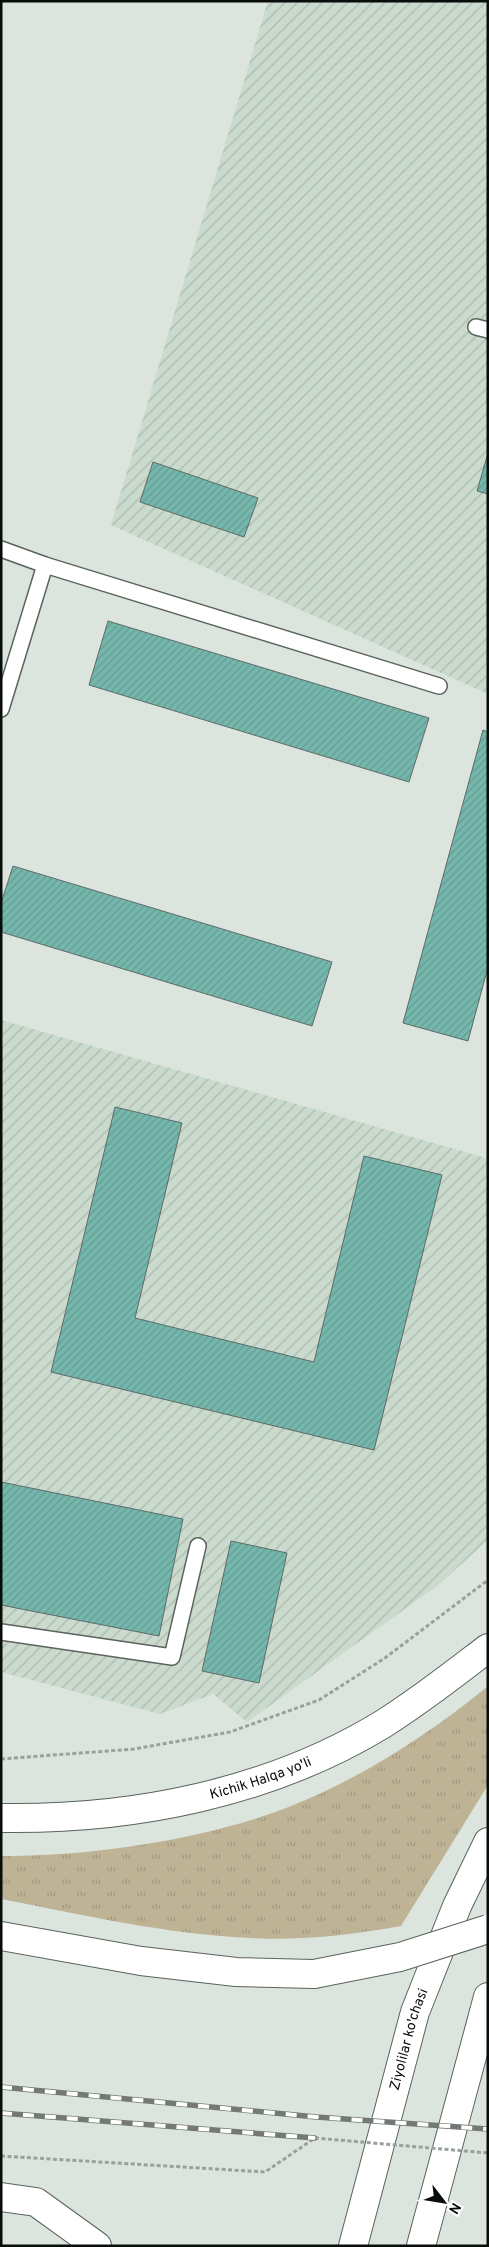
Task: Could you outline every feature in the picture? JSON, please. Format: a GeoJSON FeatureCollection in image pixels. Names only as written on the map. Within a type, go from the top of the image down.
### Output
{"type":"FeatureCollection","features":[{"type":"Feature","properties":{"kind":"main road","name":"Kichik Halqa yo'li"},"geometry":{"type":"LineString","coordinates":[[1,1818],[88,1815],[133,1810],[230,1789],[282,1773],[351,1741],[382,1724],[417,1702],[488,1648]]}},
{"type":"Feature","properties":{"kind":"main road","name":"Ziyolilar ko'chasi"},"geometry":{"type":"LineString","coordinates":[[353,2246],[415,2012],[449,1923],[488,1842]]}},
{"type":"Feature","properties":{"kind":"main road"},"geometry":{"type":"LineString","coordinates":[[1,1936],[170,1964],[236,1972],[314,1974],[400,1957],[488,1929]]}},
{"type":"Feature","properties":{"kind":"main road"},"geometry":{"type":"LineString","coordinates":[[421,2246],[488,1997]]}},
{"type":"Feature","properties":{"kind":"main road"},"geometry":{"type":"LineString","coordinates":[[1,2197],[36,2202],[97,2246]]}},
{"type":"Feature","properties":{"kind":"lane"},"geometry":{"type":"LineString","coordinates":[[1,549],[45,565],[439,686]]}},
{"type":"Feature","properties":{"kind":"lane"},"geometry":{"type":"LineString","coordinates":[[1,710],[45,565]]}},
{"type":"Feature","properties":{"kind":"lane"},"geometry":{"type":"LineString","coordinates":[[1,1632],[172,1657],[198,1546]]}},
{"type":"Feature","properties":{"kind":"path"},"geometry":{"type":"LineString","coordinates":[[1,1759],[134,1750],[230,1732],[319,1700],[385,1658],[488,1580]]}},
{"type":"Feature","properties":{"kind":"path"},"geometry":{"type":"LineString","coordinates":[[1,2156],[266,2172],[315,2138],[488,2153]]}},
{"type":"Feature","properties":{"kind":"shaded area"},"geometry":{"type":"Polygon","coordinates":[[[268,1],[488,1],[488,694],[111,525],[268,1]]]}},
{"type":"Feature","properties":{"kind":"shaded area"},"geometry":{"type":"Polygon","coordinates":[[[1,1020],[486,1158],[488,1152],[488,1540],[437,1586],[247,1722],[213,1694],[160,1714],[1,1672],[1,1020]]]}},
{"type":"Feature","properties":{"kind":"green space"},"geometry":{"type":"Polygon","coordinates":[[[488,1686],[488,1785],[401,1926],[363,1932],[288,1939],[218,1936],[156,1928],[1,1899],[1,1856],[72,1853],[149,1844],[187,1837],[259,1818],[317,1795],[394,1754],[443,1721],[488,1686]]]}},
{"type":"Feature","properties":{"kind":"building"},"geometry":{"type":"Polygon","coordinates":[[[488,453],[488,494],[477,491],[488,453]]]}},
{"type":"Feature","properties":{"kind":"building"},"geometry":{"type":"Polygon","coordinates":[[[153,462],[258,498],[244,537],[140,502],[153,462]]]}},
{"type":"Feature","properties":{"kind":"building"},"geometry":{"type":"Polygon","coordinates":[[[108,621],[429,718],[409,782],[89,685],[108,621]]]}},
{"type":"Feature","properties":{"kind":"building"},"geometry":{"type":"Polygon","coordinates":[[[483,730],[488,732],[488,967],[468,1041],[403,1023],[483,730]]]}},
{"type":"Feature","properties":{"kind":"building"},"geometry":{"type":"Polygon","coordinates":[[[13,866],[332,962],[312,1026],[1,932],[1,903],[13,866]]]}},
{"type":"Feature","properties":{"kind":"building"},"geometry":{"type":"Polygon","coordinates":[[[115,1107],[182,1123],[135,1318],[314,1362],[364,1156],[442,1175],[374,1450],[51,1372],[115,1107]]]}},
{"type":"Feature","properties":{"kind":"building"},"geometry":{"type":"Polygon","coordinates":[[[1,1482],[183,1519],[159,1636],[1,1605],[1,1482]]]}},
{"type":"Feature","properties":{"kind":"building"},"geometry":{"type":"Polygon","coordinates":[[[231,1541],[287,1553],[259,1683],[202,1671],[231,1541]]]}},
{"type":"Feature","properties":{"kind":"railway"},"geometry":{"type":"LineString","coordinates":[[1,2087],[316,2117],[488,2129]]}},
{"type":"Feature","properties":{"kind":"railway"},"geometry":{"type":"LineString","coordinates":[[1,2113],[315,2138]]}}]}
